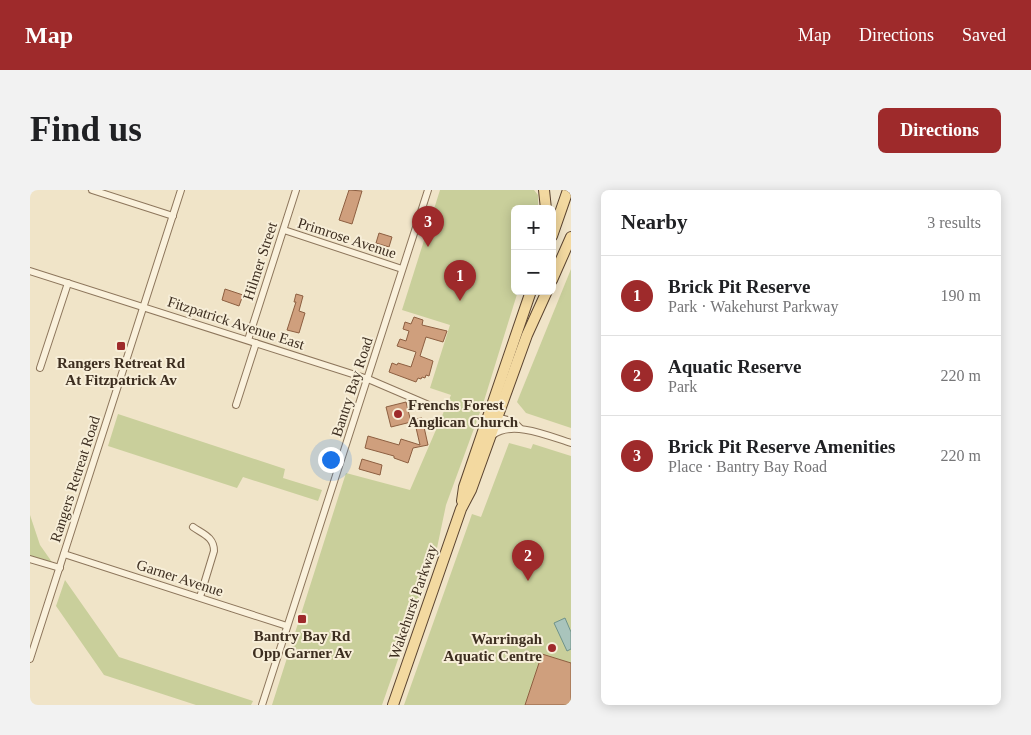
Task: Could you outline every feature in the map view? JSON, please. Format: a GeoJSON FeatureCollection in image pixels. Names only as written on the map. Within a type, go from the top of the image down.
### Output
{"type":"FeatureCollection","features":[{"type":"Feature","properties":{"kind":"main road"},"geometry":{"type":"LineString","coordinates":[[544,190],[546,205]]}},
{"type":"Feature","properties":{"kind":"main road"},"geometry":{"type":"LineString","coordinates":[[556,224],[568,190]]}},
{"type":"Feature","properties":{"kind":"main road"},"geometry":{"type":"LineString","coordinates":[[556,271],[571,237]]}},
{"type":"Feature","properties":{"kind":"main road","name":"Wakehurst Parkway"},"geometry":{"type":"LineString","coordinates":[[393,705],[461,509],[471,490],[490,437],[493,416],[530,295]]}},
{"type":"Feature","properties":{"kind":"main road","name":"Wakehurst Parkway"},"geometry":{"type":"LineString","coordinates":[[461,509],[464,488],[545,295]]}},
{"type":"Feature","properties":{"kind":"street"},"geometry":{"type":"LineString","coordinates":[[92,190],[173,216]]}},
{"type":"Feature","properties":{"kind":"street","name":"Rangers Retreat Road"},"geometry":{"type":"LineString","coordinates":[[30,659],[182,190]]}},
{"type":"Feature","properties":{"kind":"street","name":"Hilmer Street"},"geometry":{"type":"LineString","coordinates":[[248,340],[296,190]]}},
{"type":"Feature","properties":{"kind":"street","name":"Bantry Bay Road"},"geometry":{"type":"LineString","coordinates":[[262,705],[428,190]]}},
{"type":"Feature","properties":{"kind":"street","name":"Primrose Avenue"},"geometry":{"type":"LineString","coordinates":[[284,230],[402,269]]}},
{"type":"Feature","properties":{"kind":"street","name":"Fitzpatrick Avenue East"},"geometry":{"type":"LineString","coordinates":[[30,270],[368,379],[431,406]]}},
{"type":"Feature","properties":{"kind":"street"},"geometry":{"type":"LineString","coordinates":[[40,368],[68,283]]}},
{"type":"Feature","properties":{"kind":"street"},"geometry":{"type":"LineString","coordinates":[[236,405],[256,343]]}},
{"type":"Feature","properties":{"kind":"street"},"geometry":{"type":"LineString","coordinates":[[493,416],[514,422],[520,428]]}},
{"type":"Feature","properties":{"kind":"street"},"geometry":{"type":"LineString","coordinates":[[490,437],[502,429],[520,428],[571,443]]}},
{"type":"Feature","properties":{"kind":"street"},"geometry":{"type":"LineString","coordinates":[[193,527],[211,539],[214,545],[214,551],[200,597]]}},
{"type":"Feature","properties":{"kind":"street","name":"Garner Avenue"},"geometry":{"type":"LineString","coordinates":[[64,554],[287,626]]}},
{"type":"Feature","properties":{"kind":"street"},"geometry":{"type":"LineString","coordinates":[[30,558],[60,568]]}},
{"type":"Feature","properties":{"kind":"street"},"geometry":{"type":"LineString","coordinates":[[30,631],[38,633]]}},
{"type":"Feature","properties":{"kind":"green space"},"geometry":{"type":"Polygon","coordinates":[[[440,190],[534,190],[538,195],[538,205],[511,205],[511,295],[517,295],[483,404],[446,505],[437,548],[382,705],[272,705],[346,473],[410,490],[451,395],[430,388],[450,325],[402,310],[440,190]]]}},
{"type":"Feature","properties":{"kind":"green space"},"geometry":{"type":"Polygon","coordinates":[[[571,269],[571,428],[526,413],[517,402],[571,269]]]}},
{"type":"Feature","properties":{"kind":"green space"},"geometry":{"type":"Polygon","coordinates":[[[118,414],[285,469],[283,478],[322,490],[318,501],[243,477],[237,488],[108,446],[118,414]]]}},
{"type":"Feature","properties":{"kind":"green space"},"geometry":{"type":"Polygon","coordinates":[[[509,443],[531,449],[533,444],[571,456],[571,705],[404,705],[472,514],[481,517],[509,443]]]}},
{"type":"Feature","properties":{"kind":"green space"},"geometry":{"type":"Polygon","coordinates":[[[30,515],[40,545],[54,565],[30,556],[30,515]]]}},
{"type":"Feature","properties":{"kind":"green space"},"geometry":{"type":"Polygon","coordinates":[[[65,580],[119,657],[253,701],[251,705],[196,705],[104,675],[56,606],[65,580]]]}},
{"type":"Feature","properties":{"kind":"water"},"geometry":{"type":"Polygon","coordinates":[[[565,618],[571,632],[571,649],[567,651],[554,623],[565,618]]]}},
{"type":"Feature","properties":{"kind":"building"},"geometry":{"type":"Polygon","coordinates":[[[349,190],[362,191],[352,224],[339,220],[349,190]]]}},
{"type":"Feature","properties":{"kind":"building"},"geometry":{"type":"Polygon","coordinates":[[[379,233],[392,237],[389,247],[376,243],[379,233]]]}},
{"type":"Feature","properties":{"kind":"building"},"geometry":{"type":"Polygon","coordinates":[[[225,289],[243,295],[239,306],[222,300],[225,289]]]}},
{"type":"Feature","properties":{"kind":"building"},"geometry":{"type":"Polygon","coordinates":[[[296,294],[303,296],[299,311],[305,313],[299,333],[287,330],[296,302],[294,302],[296,294]]]}},
{"type":"Feature","properties":{"kind":"building"},"geometry":{"type":"Polygon","coordinates":[[[414,317],[423,320],[422,325],[447,331],[443,342],[426,337],[420,356],[433,361],[429,376],[426,375],[425,378],[422,377],[421,379],[418,378],[416,382],[389,372],[392,363],[411,367],[416,352],[397,346],[400,339],[406,341],[409,331],[403,329],[405,322],[411,324],[414,317]]]}},
{"type":"Feature","properties":{"kind":"building","name":"Frenchs Forest Anglican Church"},"geometry":{"type":"Polygon","coordinates":[[[406,402],[411,422],[391,427],[386,407],[406,402]]]}},
{"type":"Feature","properties":{"kind":"building"},"geometry":{"type":"Polygon","coordinates":[[[422,418],[428,445],[413,448],[408,463],[394,458],[394,456],[365,448],[368,436],[399,445],[401,439],[420,445],[414,419],[422,418]]]}},
{"type":"Feature","properties":{"kind":"building"},"geometry":{"type":"Polygon","coordinates":[[[362,459],[382,465],[380,475],[359,469],[362,459]]]}},
{"type":"Feature","properties":{"kind":"building","name":"Warringah Aquatic Centre"},"geometry":{"type":"Polygon","coordinates":[[[542,654],[571,663],[571,705],[525,705],[542,654]]]}},
{"type":"Feature","properties":{"kind":"place","name":"Brick Pit Reserve Amenities"},"geometry":{"type":"Point","coordinates":[428,247]}},
{"type":"Feature","properties":{"kind":"place","name":"Brick Pit Reserve"},"geometry":{"type":"Point","coordinates":[460,301]}},
{"type":"Feature","properties":{"kind":"place","name":"Rangers Retreat Rd At Fitzpatrick Av"},"geometry":{"type":"Point","coordinates":[121,346]}},
{"type":"Feature","properties":{"kind":"place","name":"Frenchs Forest Anglican Church"},"geometry":{"type":"Point","coordinates":[398,414]}},
{"type":"Feature","properties":{"kind":"place","name":"Aquatic Reserve"},"geometry":{"type":"Point","coordinates":[528,581]}},
{"type":"Feature","properties":{"kind":"place","name":"Bantry Bay Rd Opp Garner Av"},"geometry":{"type":"Point","coordinates":[302,619]}},
{"type":"Feature","properties":{"kind":"place","name":"Warringah Aquatic Centre"},"geometry":{"type":"Point","coordinates":[552,648]}}]}
